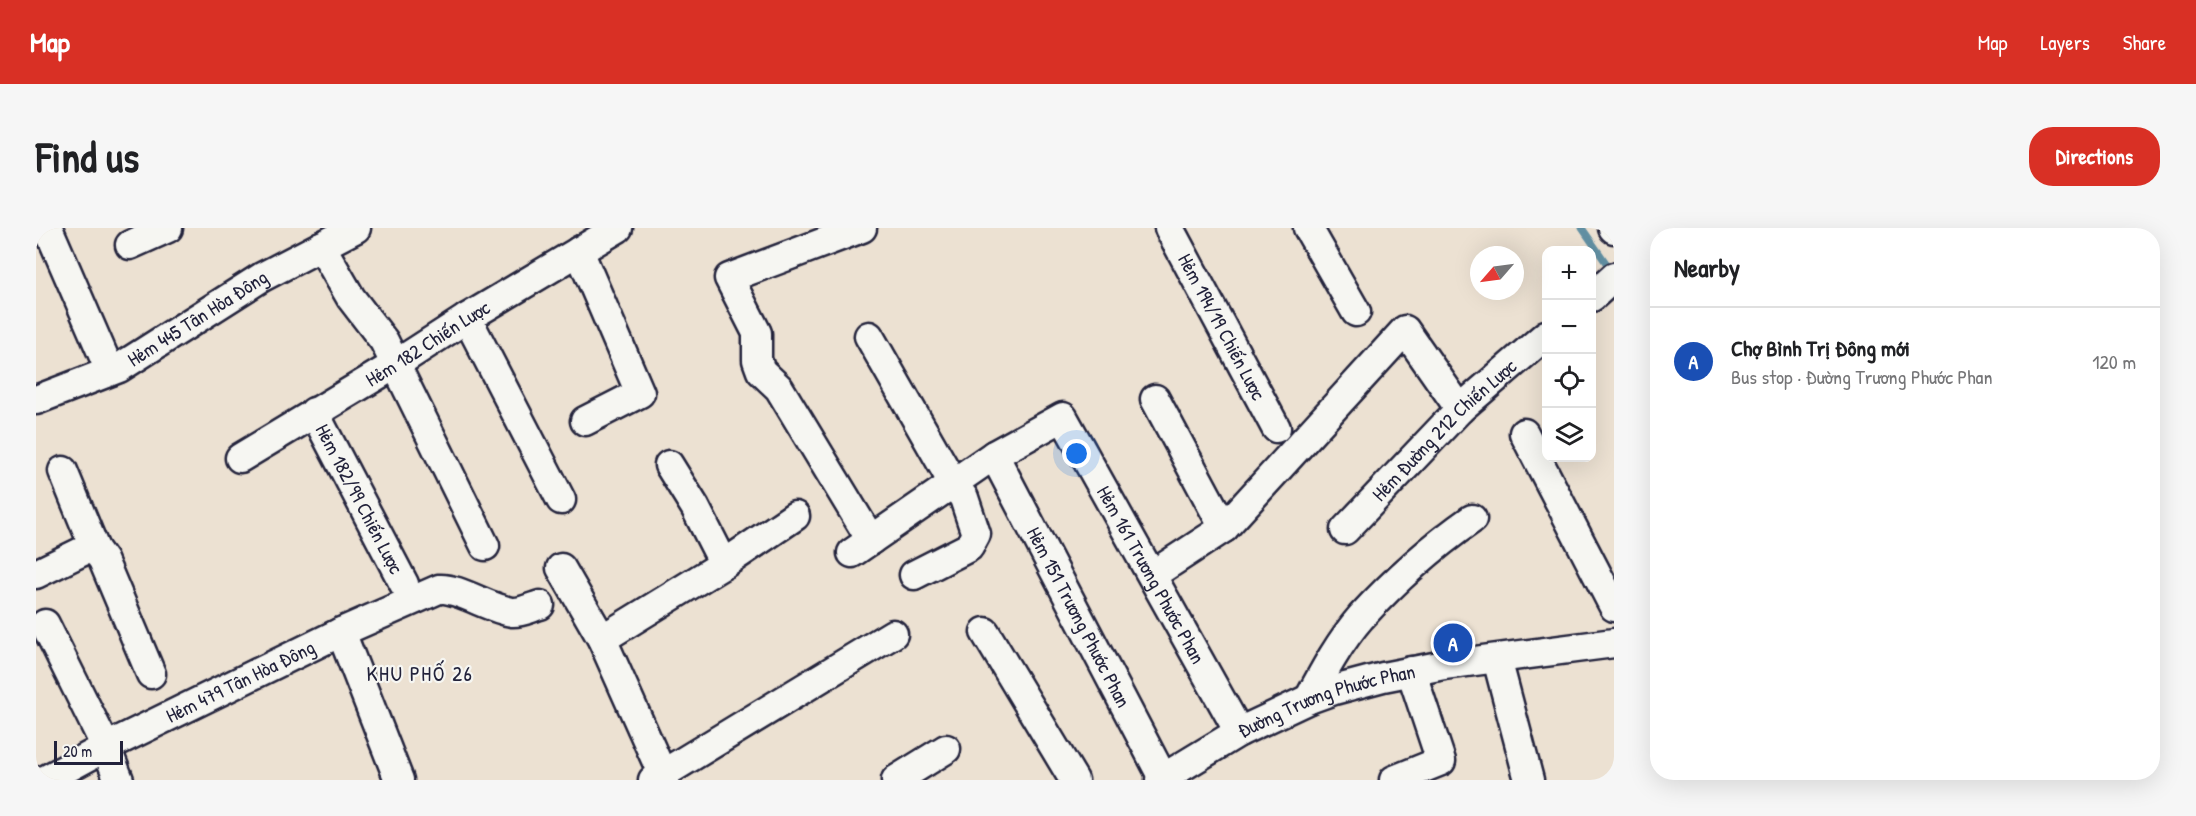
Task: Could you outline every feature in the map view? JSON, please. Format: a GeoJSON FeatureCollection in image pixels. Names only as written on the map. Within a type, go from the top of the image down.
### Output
{"type":"FeatureCollection","features":[{"type":"Feature","properties":{"kind":"street"},"geometry":{"type":"LineString","coordinates":[[48,228],[110,371]]}},
{"type":"Feature","properties":{"kind":"street"},"geometry":{"type":"LineString","coordinates":[[130,244],[168,228]]}},
{"type":"Feature","properties":{"kind":"street","name":"Hẻm 445 Tân Hòa Đông"},"geometry":{"type":"LineString","coordinates":[[36,400],[119,368],[262,278],[356,228]]}},
{"type":"Feature","properties":{"kind":"street","name":"Hẻm 182 Chiến Lược"},"geometry":{"type":"LineString","coordinates":[[240,459],[467,318],[618,228]]}},
{"type":"Feature","properties":{"kind":"street","name":"Hẻm 161 Trương Phước Phan"},"geometry":{"type":"LineString","coordinates":[[862,228],[729,278],[757,333],[758,360],[761,371],[779,387],[861,546],[994,455],[1063,417],[1239,732]]}},
{"type":"Feature","properties":{"kind":"street","name":"Hẻm 194/19 Chiến Lược"},"geometry":{"type":"LineString","coordinates":[[1169,228],[1276,428]]}},
{"type":"Feature","properties":{"kind":"street"},"geometry":{"type":"LineString","coordinates":[[1308,228],[1356,312]]}},
{"type":"Feature","properties":{"kind":"street"},"geometry":{"type":"LineString","coordinates":[[321,246],[351,298],[384,341],[485,546]]}},
{"type":"Feature","properties":{"kind":"street"},"geometry":{"type":"LineString","coordinates":[[579,251],[640,393],[585,421]]}},
{"type":"Feature","properties":{"kind":"street"},"geometry":{"type":"LineString","coordinates":[[467,318],[561,500]]}},
{"type":"Feature","properties":{"kind":"street"},"geometry":{"type":"LineString","coordinates":[[1152,575],[1224,528],[1405,330],[1460,409]]}},
{"type":"Feature","properties":{"kind":"street"},"geometry":{"type":"LineString","coordinates":[[869,336],[953,483],[964,498],[976,534],[969,547],[914,575]]}},
{"type":"Feature","properties":{"kind":"street","name":"Hẻm Đường 212 Chiến Lược"},"geometry":{"type":"LineString","coordinates":[[1345,530],[1460,409],[1542,338]]}},
{"type":"Feature","properties":{"kind":"street"},"geometry":{"type":"LineString","coordinates":[[1155,399],[1224,528]]}},
{"type":"Feature","properties":{"kind":"street","name":"Hẻm 182/99 Chiến Lược"},"geometry":{"type":"LineString","coordinates":[[314,412],[405,584]]}},
{"type":"Feature","properties":{"kind":"street"},"geometry":{"type":"LineString","coordinates":[[1524,433],[1614,607]]}},
{"type":"Feature","properties":{"kind":"street","name":"Hẻm 151 Trương Phước Phan"},"geometry":{"type":"LineString","coordinates":[[994,455],[1162,779]]}},
{"type":"Feature","properties":{"kind":"street"},"geometry":{"type":"LineString","coordinates":[[669,465],[695,507],[724,564]]}},
{"type":"Feature","properties":{"kind":"street"},"geometry":{"type":"LineString","coordinates":[[63,471],[151,674]]}},
{"type":"Feature","properties":{"kind":"street"},"geometry":{"type":"LineString","coordinates":[[602,639],[724,564],[795,516]]}},
{"type":"Feature","properties":{"kind":"street"},"geometry":{"type":"LineString","coordinates":[[1309,699],[1330,660],[1360,618],[1443,540],[1472,519]]}},
{"type":"Feature","properties":{"kind":"street"},"geometry":{"type":"LineString","coordinates":[[36,573],[83,551],[95,549]]}},
{"type":"Feature","properties":{"kind":"street"},"geometry":{"type":"LineString","coordinates":[[561,568],[602,639],[660,778],[893,634]]}},
{"type":"Feature","properties":{"kind":"street","name":"Hẻm 479 Tân Hòa Đông"},"geometry":{"type":"LineString","coordinates":[[45,780],[105,747],[341,632],[439,589],[448,588],[488,605],[514,612],[540,605]]}},
{"type":"Feature","properties":{"kind":"street"},"geometry":{"type":"LineString","coordinates":[[45,624],[119,780]]}},
{"type":"Feature","properties":{"kind":"street"},"geometry":{"type":"LineString","coordinates":[[341,632],[399,780]]}},
{"type":"Feature","properties":{"kind":"street"},"geometry":{"type":"LineString","coordinates":[[985,632],[1074,780]]}},
{"type":"Feature","properties":{"kind":"street","name":"Đường Trương Phước Phan"},"geometry":{"type":"LineString","coordinates":[[1162,779],[1239,732],[1309,699],[1334,690],[1411,671],[1614,643]]}},
{"type":"Feature","properties":{"kind":"street"},"geometry":{"type":"LineString","coordinates":[[1497,659],[1529,780]]}},
{"type":"Feature","properties":{"kind":"street"},"geometry":{"type":"LineString","coordinates":[[1394,780],[1441,761],[1411,671]]}},
{"type":"Feature","properties":{"kind":"street"},"geometry":{"type":"LineString","coordinates":[[896,780],[946,749]]}},
{"type":"Feature","properties":{"kind":"waterway"},"geometry":{"type":"LineString","coordinates":[[1582,228],[1611,270]]}},
{"type":"Feature","properties":{"kind":"place","name":"Chợ Bình Trị Đông mới"},"geometry":{"type":"Point","coordinates":[1453,643]}},
{"type":"Feature","properties":{"kind":"district","name":"KHU PHỐ 26"},"geometry":{"type":"Point","coordinates":[420,674]}}]}
